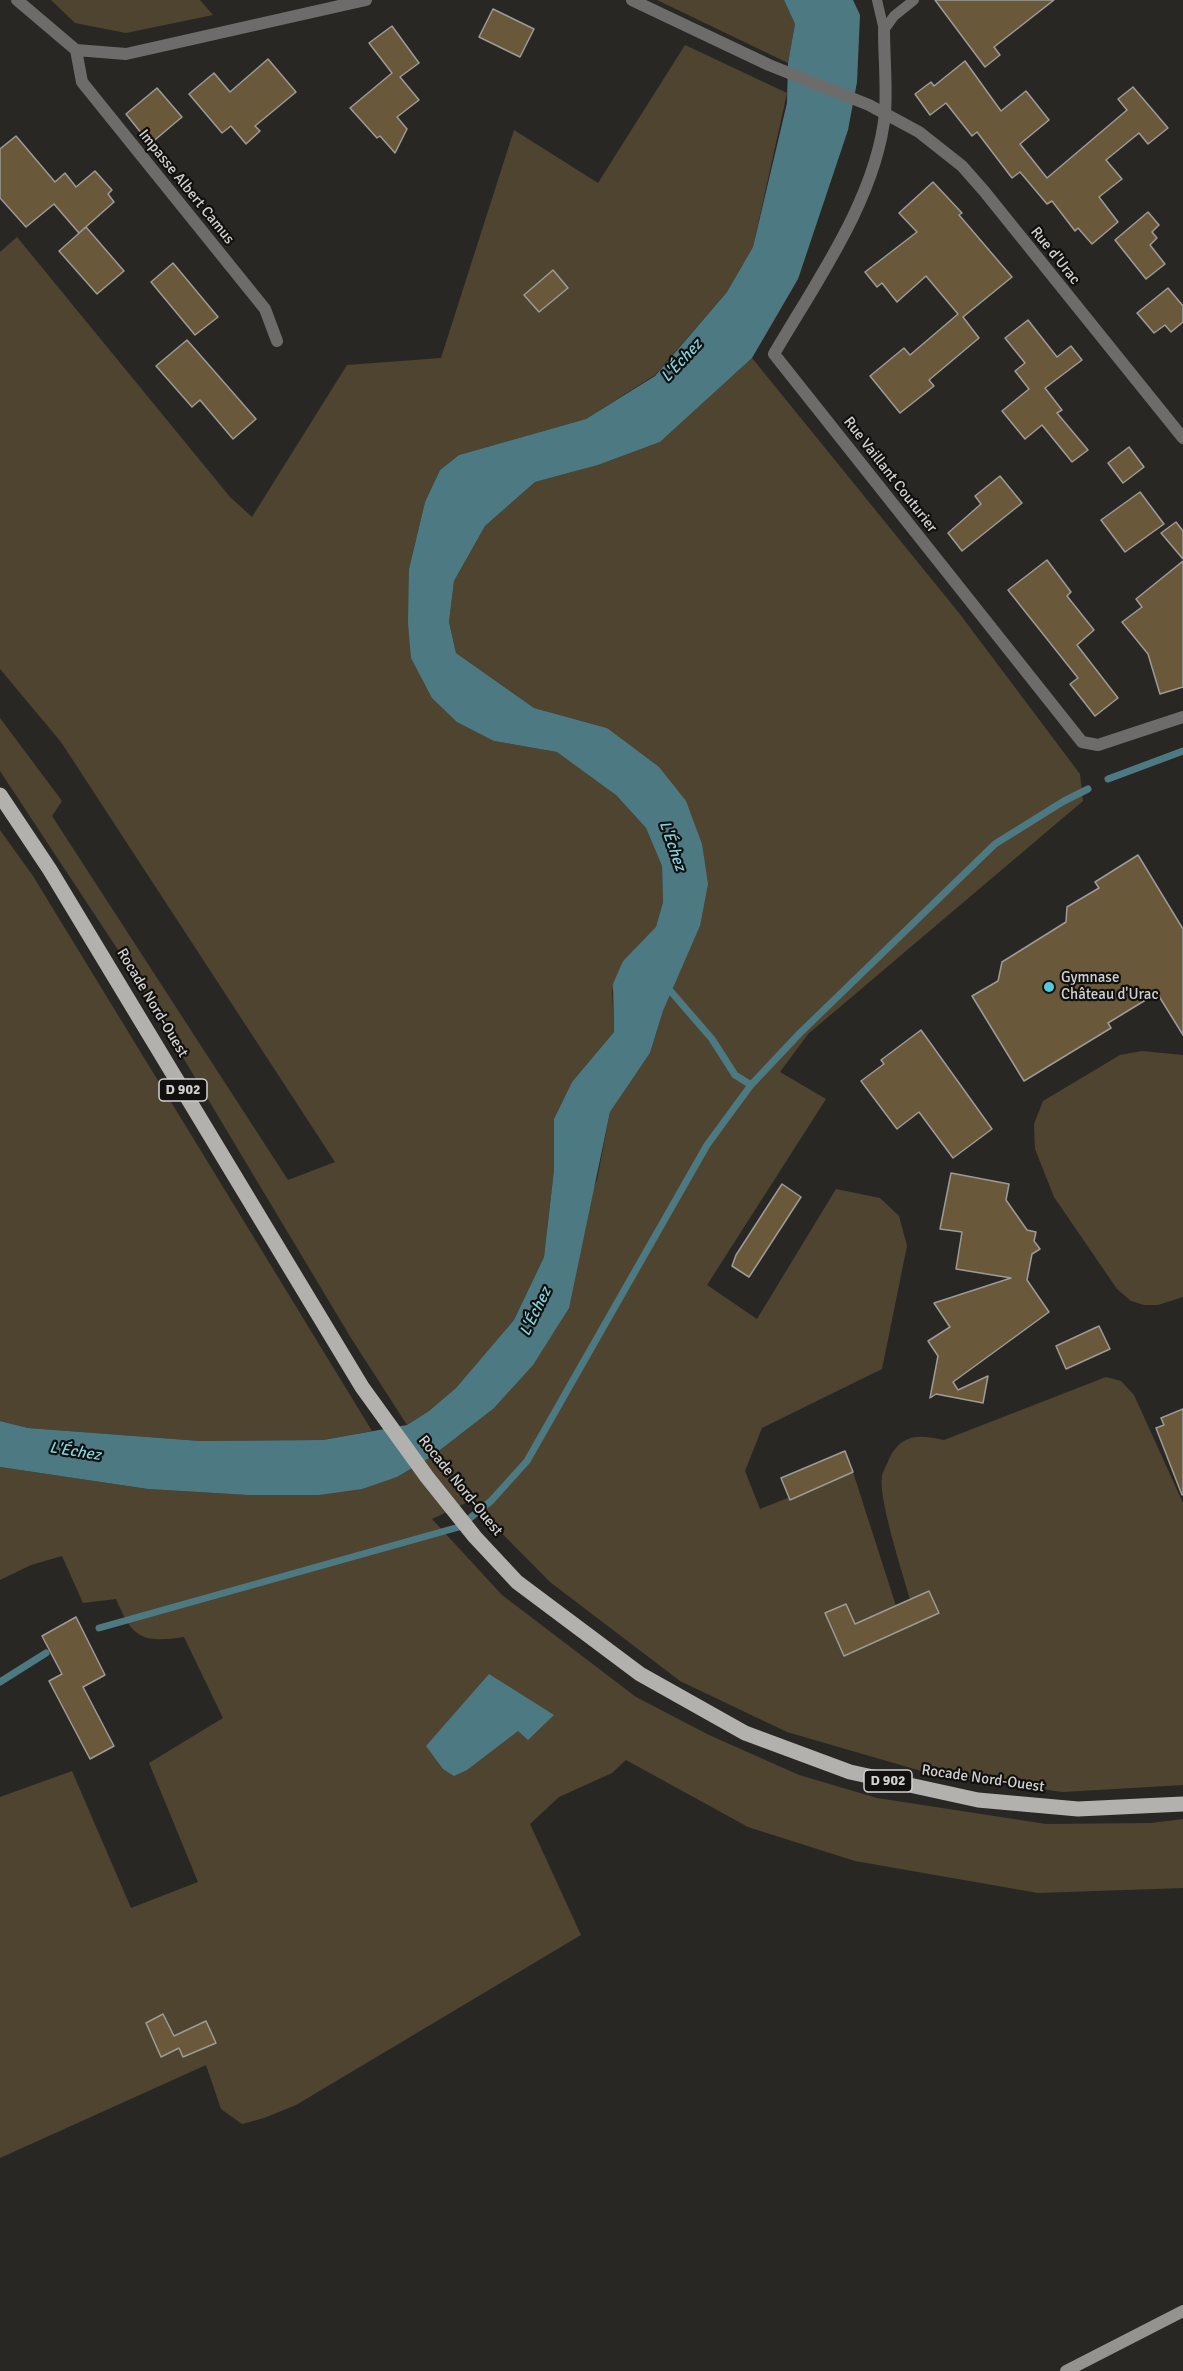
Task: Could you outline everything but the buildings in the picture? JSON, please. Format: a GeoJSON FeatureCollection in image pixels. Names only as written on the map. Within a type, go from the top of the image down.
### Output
{"type":"FeatureCollection","features":[{"type":"Feature","properties":{"kind":"main road","name":"Rocade Nord-Ouest"},"geometry":{"type":"LineString","coordinates":[[0,795],[50,870],[362,1387],[427,1477],[476,1537],[517,1582],[640,1674],[746,1732],[850,1772],[978,1800],[1078,1809],[1183,1804]]}},
{"type":"Feature","properties":{"kind":"street"},"geometry":{"type":"LineString","coordinates":[[16,0],[76,50],[126,54],[366,0]]}},
{"type":"Feature","properties":{"kind":"street","name":"Rue d'Urac"},"geometry":{"type":"LineString","coordinates":[[632,0],[769,65],[885,113],[919,132],[962,166],[1183,438]]}},
{"type":"Feature","properties":{"kind":"street"},"geometry":{"type":"LineString","coordinates":[[884,30],[885,113]]}},
{"type":"Feature","properties":{"kind":"street","name":"Impasse Albert Camus"},"geometry":{"type":"LineString","coordinates":[[76,50],[82,82],[265,309],[277,341]]}},
{"type":"Feature","properties":{"kind":"street","name":"Rue Vaillant Couturier"},"geometry":{"type":"LineString","coordinates":[[885,113],[867,188],[829,261],[774,354],[1082,742],[1098,745],[1183,717]]}},
{"type":"Feature","properties":{"kind":"street"},"geometry":{"type":"LineString","coordinates":[[1066,2371],[1183,2311]]}},
{"type":"Feature","properties":{"kind":"lane"},"geometry":{"type":"LineString","coordinates":[[877,0],[884,30]]}},
{"type":"Feature","properties":{"kind":"lane"},"geometry":{"type":"LineString","coordinates":[[884,30],[894,16],[914,0]]}},
{"type":"Feature","properties":{"kind":"shaded area"},"geometry":{"type":"Polygon","coordinates":[[[51,0],[200,0],[213,15],[126,33],[75,23],[51,0]]]}},
{"type":"Feature","properties":{"kind":"shaded area"},"geometry":{"type":"Polygon","coordinates":[[[657,0],[784,0],[795,24],[788,63],[657,0]]]}},
{"type":"Feature","properties":{"kind":"shaded area"},"geometry":{"type":"Polygon","coordinates":[[[685,45],[787,93],[753,247],[727,292],[655,375],[586,419],[459,455],[440,470],[425,502],[409,569],[494,741],[557,752],[584,769],[616,795],[646,828],[662,866],[663,902],[656,928],[623,961],[612,991],[614,1032],[572,1082],[554,1119],[554,1170],[544,1257],[514,1320],[456,1388],[429,1411],[407,1425],[351,1338],[124,959],[0,771],[0,718],[62,801],[52,816],[288,1180],[335,1162],[61,742],[0,669],[0,252],[17,237],[230,497],[252,517],[347,365],[441,358],[514,130],[598,183],[685,45]]]}},
{"type":"Feature","properties":{"kind":"shaded area"},"geometry":{"type":"Polygon","coordinates":[[[752,358],[959,613],[1080,774],[1083,801],[808,1034],[780,1072],[826,1099],[707,1285],[757,1319],[836,1189],[880,1198],[899,1216],[907,1246],[882,1369],[762,1428],[745,1471],[760,1509],[853,1472],[896,1606],[855,1624],[846,1604],[825,1613],[845,1656],[939,1613],[929,1591],[910,1599],[887,1518],[882,1476],[889,1459],[899,1445],[905,1440],[919,1437],[944,1440],[1106,1377],[1121,1381],[1134,1395],[1183,1503],[1183,1785],[1063,1792],[935,1775],[787,1732],[680,1681],[550,1582],[470,1501],[432,1519],[502,1595],[636,1697],[709,1735],[799,1775],[877,1798],[1046,1824],[1151,1823],[1183,1819],[1183,1888],[1038,1893],[855,1861],[748,1827],[626,1760],[612,1773],[559,1797],[530,1824],[581,1935],[296,2105],[264,2118],[242,2124],[221,2109],[206,2065],[0,2158],[0,1797],[72,1771],[131,1908],[198,1882],[149,1763],[223,1718],[184,1637],[158,1639],[141,1635],[128,1623],[116,1599],[83,1603],[62,1556],[31,1565],[0,1580],[0,1467],[148,1489],[248,1495],[319,1495],[397,1477],[431,1457],[493,1409],[597,1180],[610,1112],[650,1053],[663,1011],[700,926],[607,728],[534,708],[456,653],[449,622],[454,581],[485,526],[535,482],[598,465],[660,442],[752,358]]]}},
{"type":"Feature","properties":{"kind":"shaded area"},"geometry":{"type":"Polygon","coordinates":[[[0,830],[33,876],[372,1431],[323,1440],[200,1441],[28,1428],[0,1421],[0,830]]]}},
{"type":"Feature","properties":{"kind":"shaded area"},"geometry":{"type":"Polygon","coordinates":[[[1142,1051],[1183,1055],[1183,1297],[1158,1305],[1144,1305],[1131,1301],[1117,1289],[1054,1197],[1035,1149],[1034,1124],[1043,1101],[1120,1055],[1142,1051]]]}},
{"type":"Feature","properties":{"kind":"water","name":"L'Échez"},"geometry":{"type":"Polygon","coordinates":[[[784,0],[853,0],[860,15],[857,82],[848,130],[798,279],[752,358],[660,442],[598,465],[535,482],[485,526],[454,581],[449,622],[456,653],[534,708],[607,728],[659,767],[686,801],[702,844],[708,884],[700,926],[663,1011],[650,1053],[610,1112],[569,1308],[533,1365],[493,1409],[431,1457],[397,1477],[362,1489],[319,1495],[248,1495],[148,1489],[0,1467],[0,1421],[28,1428],[200,1441],[323,1440],[407,1425],[429,1411],[456,1388],[514,1320],[544,1257],[554,1170],[554,1119],[572,1082],[614,1032],[613,984],[623,961],[656,927],[663,902],[662,866],[646,828],[616,795],[557,752],[494,741],[457,722],[432,698],[411,658],[408,623],[409,569],[425,502],[440,470],[459,455],[586,419],[655,376],[727,292],[753,247],[787,103],[788,63],[795,24],[784,0]]]}},
{"type":"Feature","properties":{"kind":"water"},"geometry":{"type":"Polygon","coordinates":[[[489,1674],[554,1715],[528,1740],[518,1731],[467,1770],[454,1776],[443,1769],[426,1746],[489,1674]]]}},
{"type":"Feature","properties":{"kind":"waterway"},"geometry":{"type":"LineString","coordinates":[[1108,779],[1183,751]]}},
{"type":"Feature","properties":{"kind":"waterway"},"geometry":{"type":"LineString","coordinates":[[99,1628],[459,1527],[491,1501],[527,1461],[707,1145],[751,1085],[800,1033],[995,844],[1064,801],[1088,789]]}},
{"type":"Feature","properties":{"kind":"waterway"},"geometry":{"type":"LineString","coordinates":[[667,987],[712,1039],[735,1075],[751,1085]]}},
{"type":"Feature","properties":{"kind":"waterway"},"geometry":{"type":"LineString","coordinates":[[0,1682],[46,1653]]}},
{"type":"Feature","properties":{"kind":"place","name":"Gymnase Château d'Urac"},"geometry":{"type":"Point","coordinates":[1049,987]}}]}
